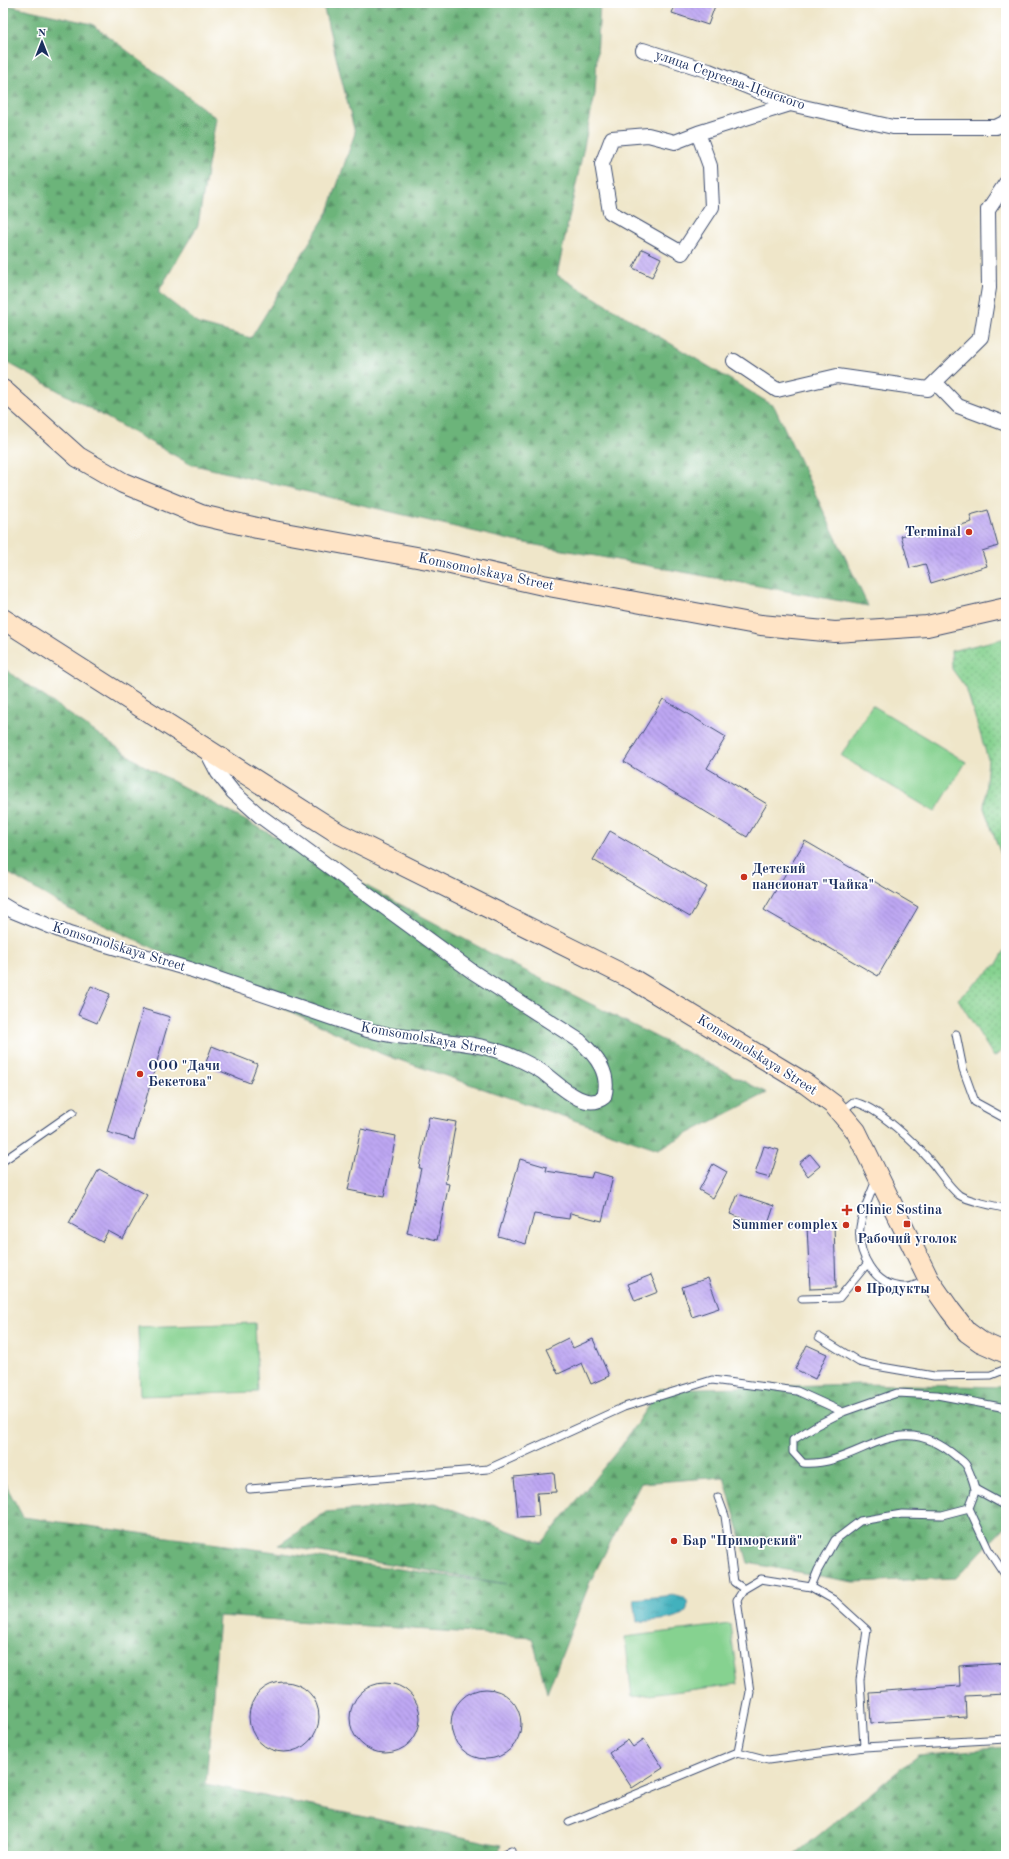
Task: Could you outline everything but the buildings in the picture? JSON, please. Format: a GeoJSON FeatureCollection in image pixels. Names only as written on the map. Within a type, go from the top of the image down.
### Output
{"type":"FeatureCollection","features":[{"type":"Feature","properties":{"kind":"main road","name":"Komsomolskaya Street"},"geometry":{"type":"LineString","coordinates":[[3,390],[78,457],[122,483],[201,515],[257,528],[433,560],[543,585],[762,625],[835,632],[927,626],[1006,608]]}},
{"type":"Feature","properties":{"kind":"main road","name":"Komsomolskaya Street"},"geometry":{"type":"LineString","coordinates":[[3,618],[338,833],[634,980],[806,1084],[834,1105],[856,1131],[929,1280]]}},
{"type":"Feature","properties":{"kind":"main road"},"geometry":{"type":"LineString","coordinates":[[929,1280],[967,1332],[981,1342],[1006,1353]]}},
{"type":"Feature","properties":{"kind":"street","name":"улица Сергеева-Ценского"},"geometry":{"type":"LineString","coordinates":[[643,50],[709,71],[790,104],[893,127],[996,127],[1006,122]]}},
{"type":"Feature","properties":{"kind":"street"},"geometry":{"type":"LineString","coordinates":[[698,133],[710,166],[712,207],[682,253],[610,212],[602,164],[612,138],[648,135],[675,142],[698,133],[790,104]]}},
{"type":"Feature","properties":{"kind":"street"},"geometry":{"type":"LineString","coordinates":[[734,360],[777,390],[837,376],[928,389],[981,337],[989,288],[988,210],[1006,183]]}},
{"type":"Feature","properties":{"kind":"street"},"geometry":{"type":"LineString","coordinates":[[935,382],[958,406],[1006,424]]}},
{"type":"Feature","properties":{"kind":"street","name":"Komsomolskaya Street"},"geometry":{"type":"LineString","coordinates":[[3,905],[12,911],[69,934],[192,970],[367,1030],[395,1036],[460,1043],[506,1053],[539,1070],[579,1098],[593,1101],[600,1100],[604,1096],[606,1080],[602,1068],[593,1053],[580,1041],[473,972],[260,816],[233,792],[218,773],[204,748]]}},
{"type":"Feature","properties":{"kind":"lane"},"geometry":{"type":"LineString","coordinates":[[956,1034],[963,1069],[975,1102],[1006,1119]]}},
{"type":"Feature","properties":{"kind":"lane"},"geometry":{"type":"LineString","coordinates":[[840,1113],[852,1102],[861,1103],[891,1123],[928,1158],[960,1195],[997,1207],[1006,1208]]}},
{"type":"Feature","properties":{"kind":"lane"},"geometry":{"type":"LineString","coordinates":[[3,1161],[74,1112]]}},
{"type":"Feature","properties":{"kind":"lane"},"geometry":{"type":"LineString","coordinates":[[878,1176],[860,1226],[860,1245],[867,1264],[877,1277],[890,1284],[904,1288],[929,1280]]}},
{"type":"Feature","properties":{"kind":"lane"},"geometry":{"type":"LineString","coordinates":[[802,1299],[838,1298],[867,1264]]}},
{"type":"Feature","properties":{"kind":"lane"},"geometry":{"type":"LineString","coordinates":[[819,1337],[859,1362],[934,1376],[991,1375],[1006,1369]]}},
{"type":"Feature","properties":{"kind":"lane"},"geometry":{"type":"LineString","coordinates":[[250,1490],[488,1469],[624,1407],[712,1380],[797,1391],[844,1412]]}},
{"type":"Feature","properties":{"kind":"lane"},"geometry":{"type":"LineString","coordinates":[[1006,1408],[937,1396],[897,1393],[844,1412],[815,1426],[793,1440],[793,1452],[803,1463],[818,1464],[884,1439],[914,1435],[945,1447],[966,1464],[975,1489],[969,1508],[988,1549],[1006,1576]]}},
{"type":"Feature","properties":{"kind":"lane"},"geometry":{"type":"LineString","coordinates":[[975,1489],[1006,1506]]}},
{"type":"Feature","properties":{"kind":"lane"},"geometry":{"type":"LineString","coordinates":[[718,1497],[725,1516],[734,1582],[744,1589]]}},
{"type":"Feature","properties":{"kind":"lane"},"geometry":{"type":"LineString","coordinates":[[811,1587],[818,1570],[835,1540],[860,1521],[902,1514],[942,1515],[969,1508]]}},
{"type":"Feature","properties":{"kind":"lane"},"geometry":{"type":"LineString","coordinates":[[738,1752],[750,1692],[737,1600],[744,1589],[761,1579],[811,1587],[834,1600],[867,1630],[860,1680],[864,1747]]}},
{"type":"Feature","properties":{"kind":"lane"},"geometry":{"type":"LineString","coordinates":[[569,1822],[738,1752],[768,1760],[864,1747],[1006,1739]]}},
{"type":"Feature","properties":{"kind":"lane"},"geometry":{"type":"LineString","coordinates":[[502,1856],[511,1851],[510,1856]]}},
{"type":"Feature","properties":{"kind":"green space"},"geometry":{"type":"Polygon","coordinates":[[[329,3],[600,3],[595,94],[557,275],[774,406],[868,606],[514,541],[190,464],[3,360],[3,4],[92,24],[216,118],[198,225],[158,292],[199,324],[251,338],[328,212],[355,133],[324,9],[329,3]]]}},
{"type":"Feature","properties":{"kind":"green space"},"geometry":{"type":"Polygon","coordinates":[[[1006,638],[1006,868],[984,808],[988,759],[966,688],[952,669],[951,651],[1006,638]]]}},
{"type":"Feature","properties":{"kind":"green space"},"geometry":{"type":"Polygon","coordinates":[[[3,668],[141,764],[490,953],[767,1093],[658,1149],[382,1054],[69,909],[3,870],[3,668]]]}},
{"type":"Feature","properties":{"kind":"green space"},"geometry":{"type":"Polygon","coordinates":[[[872,705],[966,762],[935,812],[841,756],[872,705]]]}},
{"type":"Feature","properties":{"kind":"green space"},"geometry":{"type":"Polygon","coordinates":[[[1006,948],[1006,1047],[994,1057],[958,999],[997,964],[1006,948]]]}},
{"type":"Feature","properties":{"kind":"green space"},"geometry":{"type":"Polygon","coordinates":[[[255,1323],[258,1392],[140,1396],[138,1327],[255,1323]]]}},
{"type":"Feature","properties":{"kind":"green space"},"geometry":{"type":"Polygon","coordinates":[[[861,1384],[1006,1387],[1006,1526],[956,1578],[853,1582],[748,1563],[724,1477],[641,1483],[590,1582],[547,1693],[532,1637],[219,1616],[206,1784],[501,1845],[497,1856],[3,1856],[3,1480],[23,1517],[507,1584],[279,1545],[326,1512],[435,1503],[542,1543],[622,1445],[659,1389],[861,1384]]]}},
{"type":"Feature","properties":{"kind":"green space"},"geometry":{"type":"Polygon","coordinates":[[[730,1624],[738,1684],[632,1697],[625,1637],[730,1624]]]}},
{"type":"Feature","properties":{"kind":"green space"},"geometry":{"type":"Polygon","coordinates":[[[1006,1747],[1006,1856],[793,1856],[918,1755],[1006,1747]]]}},
{"type":"Feature","properties":{"kind":"water"},"geometry":{"type":"Polygon","coordinates":[[[675,1595],[682,1597],[687,1602],[687,1609],[684,1613],[669,1619],[637,1622],[634,1599],[675,1595]]]}},
{"type":"Feature","properties":{"kind":"place","name":"Terminal"},"geometry":{"type":"Point","coordinates":[969,532]}},
{"type":"Feature","properties":{"kind":"place","name":"Детский пансионат \"Чайка\""},"geometry":{"type":"Point","coordinates":[744,877]}},
{"type":"Feature","properties":{"kind":"place","name":"ООО \"Дачи Бекетова\""},"geometry":{"type":"Point","coordinates":[140,1074]}},
{"type":"Feature","properties":{"kind":"place","name":"Clinic Sostina"},"geometry":{"type":"Point","coordinates":[847,1210]}},
{"type":"Feature","properties":{"kind":"place","name":"Рабочий уголок"},"geometry":{"type":"Point","coordinates":[907,1224]}},
{"type":"Feature","properties":{"kind":"place","name":"Summer complex"},"geometry":{"type":"Point","coordinates":[846,1225]}},
{"type":"Feature","properties":{"kind":"place","name":"Продукты"},"geometry":{"type":"Point","coordinates":[858,1289]}},
{"type":"Feature","properties":{"kind":"place","name":"Бар \"Приморский\""},"geometry":{"type":"Point","coordinates":[674,1541]}}]}
